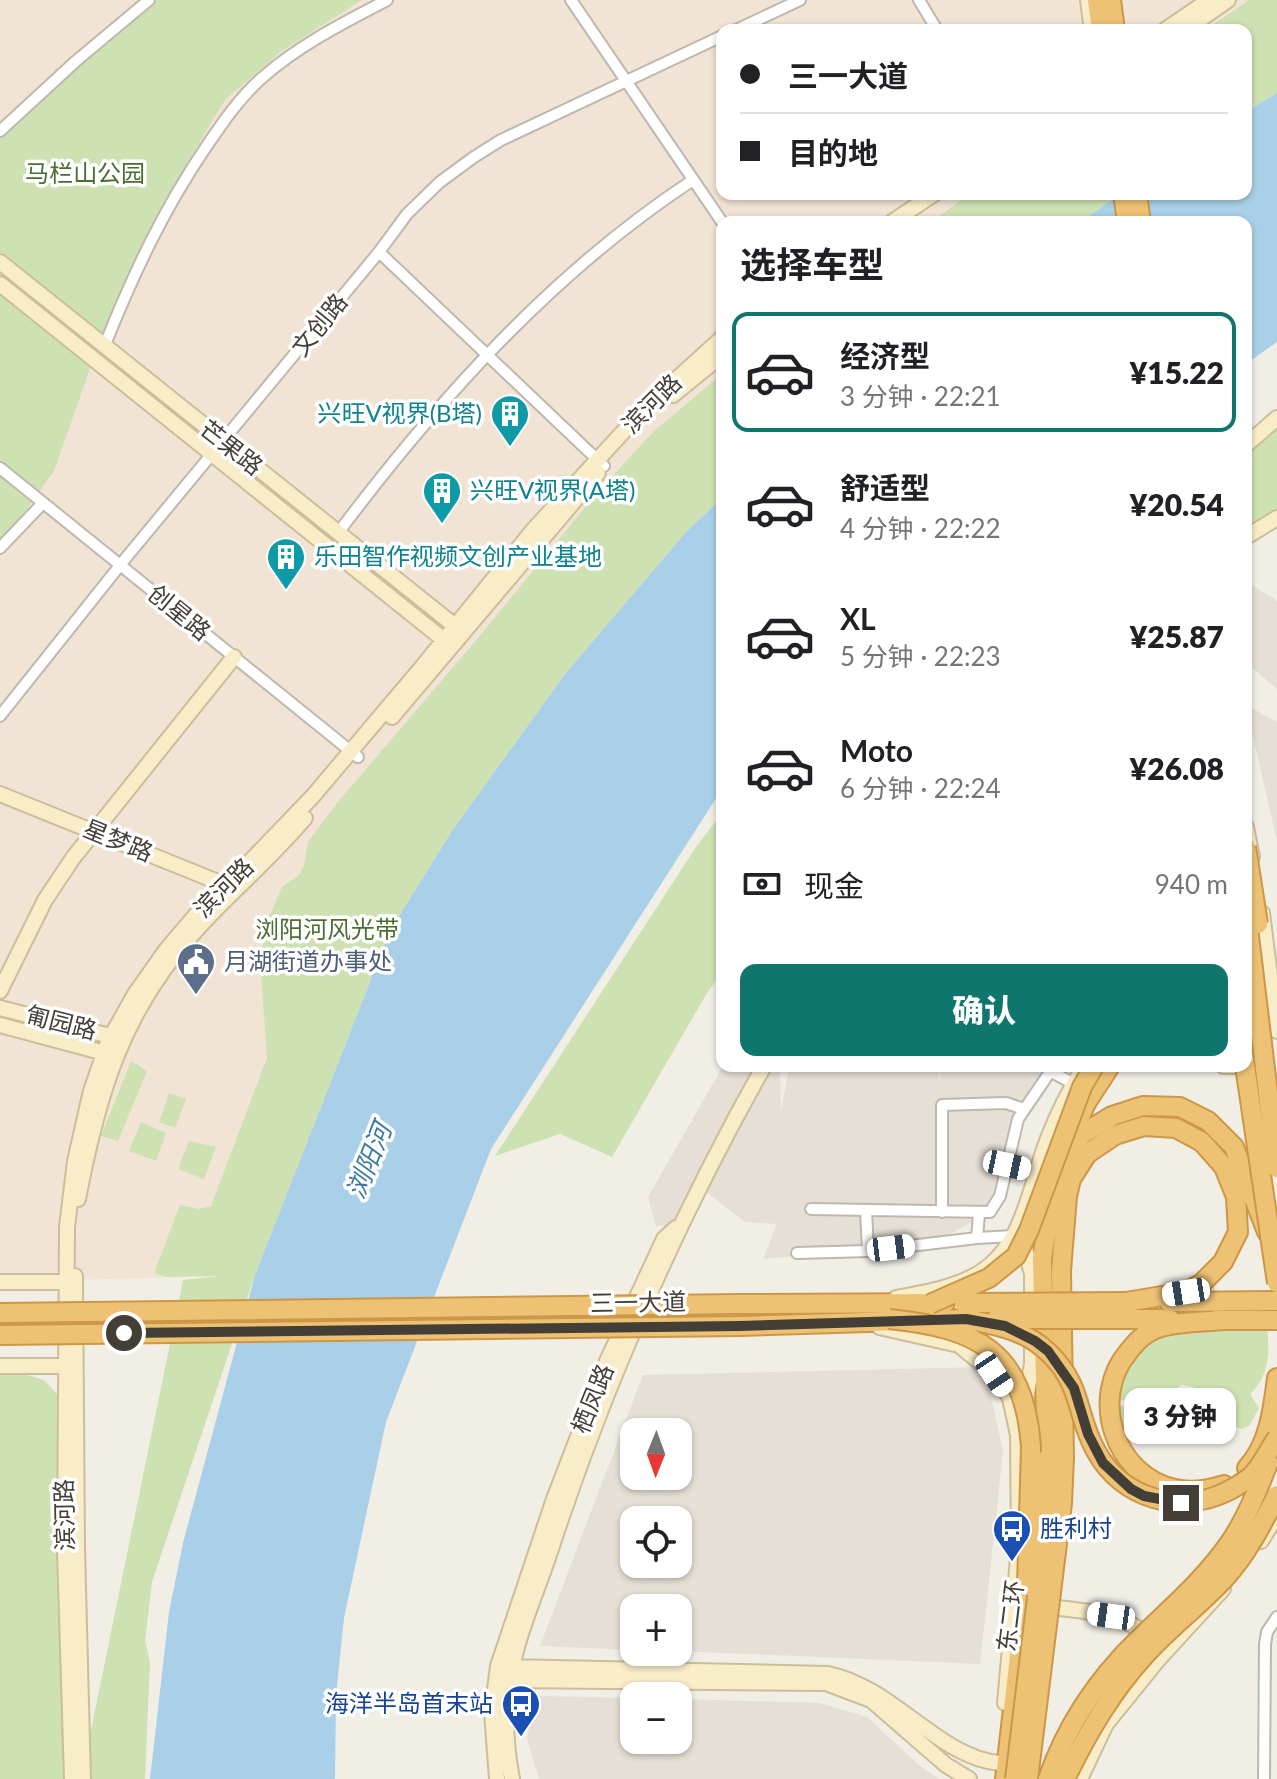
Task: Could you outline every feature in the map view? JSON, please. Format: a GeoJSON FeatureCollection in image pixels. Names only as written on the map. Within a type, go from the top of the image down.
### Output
{"type":"FeatureCollection","features":[{"type":"Feature","properties":{"kind":"highway"},"geometry":{"type":"LineString","coordinates":[[1097,0],[1100,24]]}},
{"type":"Feature","properties":{"kind":"highway"},"geometry":{"type":"LineString","coordinates":[[1111,0],[1114,24]]}},
{"type":"Feature","properties":{"kind":"highway"},"geometry":{"type":"LineString","coordinates":[[1252,886],[1277,1094]]}},
{"type":"Feature","properties":{"kind":"highway"},"geometry":{"type":"LineString","coordinates":[[1262,917],[1277,1168]]}},
{"type":"Feature","properties":{"kind":"highway"},"geometry":{"type":"LineString","coordinates":[[930,1304],[989,1278],[1016,1256],[1091,1072]]}},
{"type":"Feature","properties":{"kind":"highway"},"geometry":{"type":"LineString","coordinates":[[1028,1779],[1062,1503],[1042,1260],[1053,1184],[1086,1103],[1106,1072]]}},
{"type":"Feature","properties":{"kind":"highway"},"geometry":{"type":"LineString","coordinates":[[1246,1072],[1277,1283]]}},
{"type":"Feature","properties":{"kind":"highway"},"geometry":{"type":"LineString","coordinates":[[1053,1184],[1081,1135],[1112,1116],[1143,1106],[1180,1107],[1208,1121],[1234,1147],[1258,1214],[1277,1252]]}},
{"type":"Feature","properties":{"kind":"highway"},"geometry":{"type":"LineString","coordinates":[[1056,1458],[1061,1271],[1071,1179],[1087,1154],[1115,1135],[1144,1126],[1176,1128],[1202,1142],[1224,1167],[1236,1197],[1238,1232],[1223,1262],[1202,1283],[1186,1292],[1125,1310]]}},
{"type":"Feature","properties":{"kind":"highway","name":"三一大道"},"geometry":{"type":"LineString","coordinates":[[0,1335],[848,1324],[889,1319],[966,1319],[1277,1301]]}},
{"type":"Feature","properties":{"kind":"highway","name":"三一大道"},"geometry":{"type":"LineString","coordinates":[[0,1313],[930,1304],[1125,1310],[1225,1320],[1277,1320]]}},
{"type":"Feature","properties":{"kind":"highway"},"geometry":{"type":"LineString","coordinates":[[889,1319],[932,1324],[964,1333],[982,1343],[995,1354],[1017,1385],[1029,1428],[1031,1447],[1023,1597],[1002,1771]]}},
{"type":"Feature","properties":{"kind":"highway"},"geometry":{"type":"LineString","coordinates":[[966,1319],[1005,1326],[1048,1351],[1074,1388],[1088,1434],[1103,1463],[1131,1489],[1144,1496],[1181,1503],[1217,1496],[1254,1474],[1277,1438]]}},
{"type":"Feature","properties":{"kind":"highway"},"geometry":{"type":"LineString","coordinates":[[1225,1320],[1158,1328],[1140,1338],[1121,1360],[1111,1388],[1109,1413],[1115,1440],[1131,1463],[1152,1480],[1174,1489],[1206,1491],[1234,1482],[1256,1458],[1267,1433],[1272,1420],[1277,1378]]}},
{"type":"Feature","properties":{"kind":"highway"},"geometry":{"type":"LineString","coordinates":[[1048,1779],[1071,1728],[1097,1686],[1137,1641],[1193,1588],[1230,1542],[1258,1489],[1277,1438]]}},
{"type":"Feature","properties":{"kind":"highway","name":"东二环"},"geometry":{"type":"LineString","coordinates":[[1015,1779],[1056,1458]]}},
{"type":"Feature","properties":{"kind":"highway"},"geometry":{"type":"LineString","coordinates":[[1065,1779],[1093,1724],[1116,1689],[1146,1654],[1226,1577],[1257,1534],[1277,1495]]}},
{"type":"Feature","properties":{"kind":"street"},"geometry":{"type":"LineString","coordinates":[[0,131],[149,0]]}},
{"type":"Feature","properties":{"kind":"street"},"geometry":{"type":"LineString","coordinates":[[104,347],[135,270],[174,195],[239,102],[262,77],[287,59],[387,0]]}},
{"type":"Feature","properties":{"kind":"street"},"geometry":{"type":"LineString","coordinates":[[571,0],[718,216]]}},
{"type":"Feature","properties":{"kind":"street"},"geometry":{"type":"LineString","coordinates":[[749,24],[800,0]]}},
{"type":"Feature","properties":{"kind":"street"},"geometry":{"type":"LineString","coordinates":[[919,0],[933,24]]}},
{"type":"Feature","properties":{"kind":"street"},"geometry":{"type":"LineString","coordinates":[[1088,0],[1091,24]]}},
{"type":"Feature","properties":{"kind":"street"},"geometry":{"type":"LineString","coordinates":[[1104,0],[1107,24]]}},
{"type":"Feature","properties":{"kind":"street"},"geometry":{"type":"LineString","coordinates":[[1174,24],[1209,0]]}},
{"type":"Feature","properties":{"kind":"street"},"geometry":{"type":"LineString","coordinates":[[1194,24],[1228,0]]}},
{"type":"Feature","properties":{"kind":"street","name":"文创路"},"geometry":{"type":"LineString","coordinates":[[0,716],[407,214],[440,182],[501,140],[716,39]]}},
{"type":"Feature","properties":{"kind":"street"},"geometry":{"type":"LineString","coordinates":[[338,533],[406,448],[488,355],[552,290],[621,232],[693,180]]}},
{"type":"Feature","properties":{"kind":"street"},"geometry":{"type":"LineString","coordinates":[[901,216],[925,200]]}},
{"type":"Feature","properties":{"kind":"street"},"geometry":{"type":"LineString","coordinates":[[915,216],[937,200]]}},
{"type":"Feature","properties":{"kind":"street"},"geometry":{"type":"LineString","coordinates":[[379,252],[601,463]]}},
{"type":"Feature","properties":{"kind":"street","name":"芒果路"},"geometry":{"type":"LineString","coordinates":[[0,262],[459,629]]}},
{"type":"Feature","properties":{"kind":"street","name":"芒果路"},"geometry":{"type":"LineString","coordinates":[[0,284],[448,643]]}},
{"type":"Feature","properties":{"kind":"street","name":"滨河路"},"geometry":{"type":"LineString","coordinates":[[601,463],[646,407],[716,343]]}},
{"type":"Feature","properties":{"kind":"street","name":"滨河路"},"geometry":{"type":"LineString","coordinates":[[72,1779],[65,1551],[71,1370],[69,1201],[91,1091],[135,994],[166,950],[355,754],[448,643],[534,529],[660,405],[716,360]]}},
{"type":"Feature","properties":{"kind":"street"},"geometry":{"type":"LineString","coordinates":[[1252,440],[1277,418]]}},
{"type":"Feature","properties":{"kind":"street","name":"创星路"},"geometry":{"type":"LineString","coordinates":[[0,468],[355,754]]}},
{"type":"Feature","properties":{"kind":"street"},"geometry":{"type":"LineString","coordinates":[[0,548],[43,503]]}},
{"type":"Feature","properties":{"kind":"street"},"geometry":{"type":"LineString","coordinates":[[1252,533],[1277,518]]}},
{"type":"Feature","properties":{"kind":"street"},"geometry":{"type":"LineString","coordinates":[[0,991],[45,900],[91,835],[234,657]]}},
{"type":"Feature","properties":{"kind":"street","name":"星梦路"},"geometry":{"type":"LineString","coordinates":[[0,794],[225,891]]}},
{"type":"Feature","properties":{"kind":"street","name":"星梦路"},"geometry":{"type":"LineString","coordinates":[[0,803],[91,835]]}},
{"type":"Feature","properties":{"kind":"street"},"geometry":{"type":"LineString","coordinates":[[1252,861],[1277,1031]]}},
{"type":"Feature","properties":{"kind":"street","name":"匍园路"},"geometry":{"type":"LineString","coordinates":[[0,1008],[117,1037]]}},
{"type":"Feature","properties":{"kind":"street","name":"匍园路"},"geometry":{"type":"LineString","coordinates":[[0,1025],[110,1054]]}},
{"type":"Feature","properties":{"kind":"street"},"geometry":{"type":"LineString","coordinates":[[1252,1066],[1277,1065]]}},
{"type":"Feature","properties":{"kind":"street","name":"栖凤路"},"geometry":{"type":"LineString","coordinates":[[497,1779],[493,1744],[504,1673],[554,1499],[607,1361],[664,1239],[679,1225],[761,1072]]}},
{"type":"Feature","properties":{"kind":"street"},"geometry":{"type":"LineString","coordinates":[[811,1209],[990,1212],[998,1201],[1015,1128],[1049,1072]]}},
{"type":"Feature","properties":{"kind":"street"},"geometry":{"type":"LineString","coordinates":[[1058,1072],[1074,1084]]}},
{"type":"Feature","properties":{"kind":"street"},"geometry":{"type":"LineString","coordinates":[[868,1304],[973,1277],[1001,1255],[1016,1230],[1048,1138],[1081,1072]]}},
{"type":"Feature","properties":{"kind":"street"},"geometry":{"type":"LineString","coordinates":[[942,1212],[942,1105],[1006,1103],[1024,1109]]}},
{"type":"Feature","properties":{"kind":"street"},"geometry":{"type":"LineString","coordinates":[[1007,1165],[1037,1171]]}},
{"type":"Feature","properties":{"kind":"street"},"geometry":{"type":"LineString","coordinates":[[866,1210],[868,1251]]}},
{"type":"Feature","properties":{"kind":"street"},"geometry":{"type":"LineString","coordinates":[[977,1238],[979,1214]]}},
{"type":"Feature","properties":{"kind":"street"},"geometry":{"type":"LineString","coordinates":[[797,1253],[868,1251],[977,1238],[1016,1230]]}},
{"type":"Feature","properties":{"kind":"street"},"geometry":{"type":"LineString","coordinates":[[1016,1230],[1032,1274],[1032,1363],[1018,1435],[1019,1547],[1023,1597],[1134,1623],[1166,1651]]}},
{"type":"Feature","properties":{"kind":"street"},"geometry":{"type":"LineString","coordinates":[[0,1282],[71,1282]]}},
{"type":"Feature","properties":{"kind":"street"},"geometry":{"type":"LineString","coordinates":[[848,1324],[930,1337],[959,1345],[994,1374],[1010,1398],[1018,1435]]}},
{"type":"Feature","properties":{"kind":"street"},"geometry":{"type":"LineString","coordinates":[[0,1366],[71,1370],[83,1779]]}},
{"type":"Feature","properties":{"kind":"street"},"geometry":{"type":"LineString","coordinates":[[1080,1779],[1106,1724],[1166,1651],[1211,1605],[1268,1532],[1277,1515]]}},
{"type":"Feature","properties":{"kind":"street"},"geometry":{"type":"LineString","coordinates":[[1264,1779],[1265,1644],[1267,1632],[1277,1617]]}},
{"type":"Feature","properties":{"kind":"street"},"geometry":{"type":"LineString","coordinates":[[504,1673],[828,1674],[861,1683],[969,1756],[1002,1771],[998,1779]]}},
{"type":"Feature","properties":{"kind":"street"},"geometry":{"type":"LineString","coordinates":[[504,1673],[826,1683],[871,1700],[946,1765],[969,1779]]}},
{"type":"Feature","properties":{"kind":"street","name":"栖凤路"},"geometry":{"type":"LineString","coordinates":[[504,1673],[512,1779]]}},
{"type":"Feature","properties":{"kind":"shaded area"},"geometry":{"type":"Polygon","coordinates":[[[0,0],[1277,0],[1277,93],[1252,108],[1252,24],[716,24],[716,200],[1112,200],[1089,216],[716,216],[716,504],[687,531],[390,931],[255,1275],[0,1282],[0,0]]]}},
{"type":"Feature","properties":{"kind":"shaded area"},"geometry":{"type":"Polygon","coordinates":[[[1252,585],[1277,601],[1277,689],[1252,667],[1252,585]]]}},
{"type":"Feature","properties":{"kind":"shaded area"},"geometry":{"type":"Polygon","coordinates":[[[1252,708],[1277,722],[1277,841],[1252,732],[1252,708]]]}},
{"type":"Feature","properties":{"kind":"shaded area"},"geometry":{"type":"Polygon","coordinates":[[[720,1072],[780,1072],[781,1112],[788,1072],[939,1072],[940,1084],[940,1072],[1045,1072],[1024,1108],[986,1214],[936,1242],[763,1259],[777,1224],[745,1222],[705,1191],[686,1225],[656,1226],[648,1197],[720,1072]]]}},
{"type":"Feature","properties":{"kind":"shaded area"},"geometry":{"type":"Polygon","coordinates":[[[985,1367],[1003,1452],[980,1664],[692,1652],[692,1594],[620,1594],[620,1649],[540,1646],[620,1436],[620,1490],[692,1490],[692,1418],[627,1418],[643,1375],[985,1367]]]}},
{"type":"Feature","properties":{"kind":"shaded area"},"geometry":{"type":"Polygon","coordinates":[[[534,1696],[620,1698],[620,1754],[692,1754],[692,1699],[820,1703],[867,1717],[920,1766],[940,1779],[539,1779],[527,1739],[534,1696]]]}},
{"type":"Feature","properties":{"kind":"green space","name":"马栏山公园"},"geometry":{"type":"Polygon","coordinates":[[[152,0],[362,0],[279,53],[225,100],[166,198],[104,329],[54,471],[10,532],[0,540],[0,139],[152,0]]]}},
{"type":"Feature","properties":{"kind":"green space"},"geometry":{"type":"Polygon","coordinates":[[[1249,0],[1277,0],[1277,93],[1252,108],[1252,24],[1214,24],[1249,0]]]}},
{"type":"Feature","properties":{"kind":"green space"},"geometry":{"type":"Polygon","coordinates":[[[961,200],[1112,200],[1089,216],[939,216],[961,200]]]}},
{"type":"Feature","properties":{"kind":"green space","name":"浏阳河风光带"},"geometry":{"type":"Polygon","coordinates":[[[716,379],[716,504],[687,531],[565,674],[452,831],[390,931],[255,1275],[152,1582],[145,1641],[150,1662],[145,1779],[81,1779],[183,1280],[220,1276],[166,1277],[154,1273],[180,1205],[199,1209],[211,1206],[267,1058],[260,959],[268,919],[282,887],[299,875],[308,842],[337,803],[596,494],[653,432],[716,379]]]}},
{"type":"Feature","properties":{"kind":"green space"},"geometry":{"type":"Polygon","coordinates":[[[1277,428],[1277,514],[1252,529],[1252,451],[1277,428]]]}},
{"type":"Feature","properties":{"kind":"green space"},"geometry":{"type":"Polygon","coordinates":[[[716,821],[716,980],[612,1157],[560,1134],[495,1156],[716,821]]]}},
{"type":"Feature","properties":{"kind":"green space"},"geometry":{"type":"Polygon","coordinates":[[[131,1061],[147,1071],[118,1141],[101,1136],[131,1061]]]}},
{"type":"Feature","properties":{"kind":"green space"},"geometry":{"type":"Polygon","coordinates":[[[169,1093],[186,1099],[175,1128],[159,1122],[169,1093]]]}},
{"type":"Feature","properties":{"kind":"green space"},"geometry":{"type":"Polygon","coordinates":[[[141,1122],[166,1133],[156,1161],[129,1151],[141,1122]]]}},
{"type":"Feature","properties":{"kind":"green space"},"geometry":{"type":"Polygon","coordinates":[[[189,1141],[216,1147],[204,1179],[178,1169],[189,1141]]]}},
{"type":"Feature","properties":{"kind":"green space"},"geometry":{"type":"Polygon","coordinates":[[[1267,1328],[1265,1372],[1250,1394],[1259,1408],[1250,1425],[1242,1429],[1223,1421],[1213,1408],[1226,1390],[1213,1395],[1182,1385],[1174,1393],[1171,1417],[1165,1420],[1159,1411],[1152,1411],[1148,1420],[1141,1419],[1142,1425],[1135,1429],[1120,1423],[1116,1405],[1123,1406],[1127,1411],[1133,1411],[1135,1406],[1118,1398],[1104,1406],[1102,1395],[1107,1374],[1143,1330],[1267,1328]]]}},
{"type":"Feature","properties":{"kind":"green space"},"geometry":{"type":"Polygon","coordinates":[[[0,1367],[44,1380],[65,1403],[63,1779],[0,1779],[0,1367]]]}},
{"type":"Feature","properties":{"kind":"water"},"geometry":{"type":"Polygon","coordinates":[[[1277,93],[1277,342],[1252,360],[1252,216],[1089,216],[1112,200],[1252,200],[1252,108],[1277,93]]]}},
{"type":"Feature","properties":{"kind":"water","name":"浏阳河"},"geometry":{"type":"Polygon","coordinates":[[[716,504],[716,798],[491,1149],[386,1422],[344,1618],[336,1695],[335,1779],[150,1779],[169,1612],[183,1543],[255,1275],[390,931],[452,831],[565,674],[687,531],[716,504]]]}},
{"type":"Feature","properties":{"kind":"place","name":"兴旺V视界(B塔)"},"geometry":{"type":"Point","coordinates":[510,448]}},
{"type":"Feature","properties":{"kind":"place","name":"兴旺V视界(A塔)"},"geometry":{"type":"Point","coordinates":[442,525]}},
{"type":"Feature","properties":{"kind":"place","name":"乐田智作视频文创产业基地"},"geometry":{"type":"Point","coordinates":[286,591]}},
{"type":"Feature","properties":{"kind":"place","name":"月湖街道办事处"},"geometry":{"type":"Point","coordinates":[196,996]}},
{"type":"Feature","properties":{"kind":"place","name":"胜利村"},"geometry":{"type":"Point","coordinates":[1012,1563]}},
{"type":"Feature","properties":{"kind":"place","name":"海洋半岛首末站"},"geometry":{"type":"Point","coordinates":[521,1738]}},
{"type":"Feature","properties":{"kind":"route"},"geometry":{"type":"LineString","coordinates":[[124,1333],[740,1326],[966,1319],[1005,1326],[1048,1351],[1074,1388],[1094,1450],[1103,1463],[1131,1489],[1144,1496],[1181,1503]]}}]}
